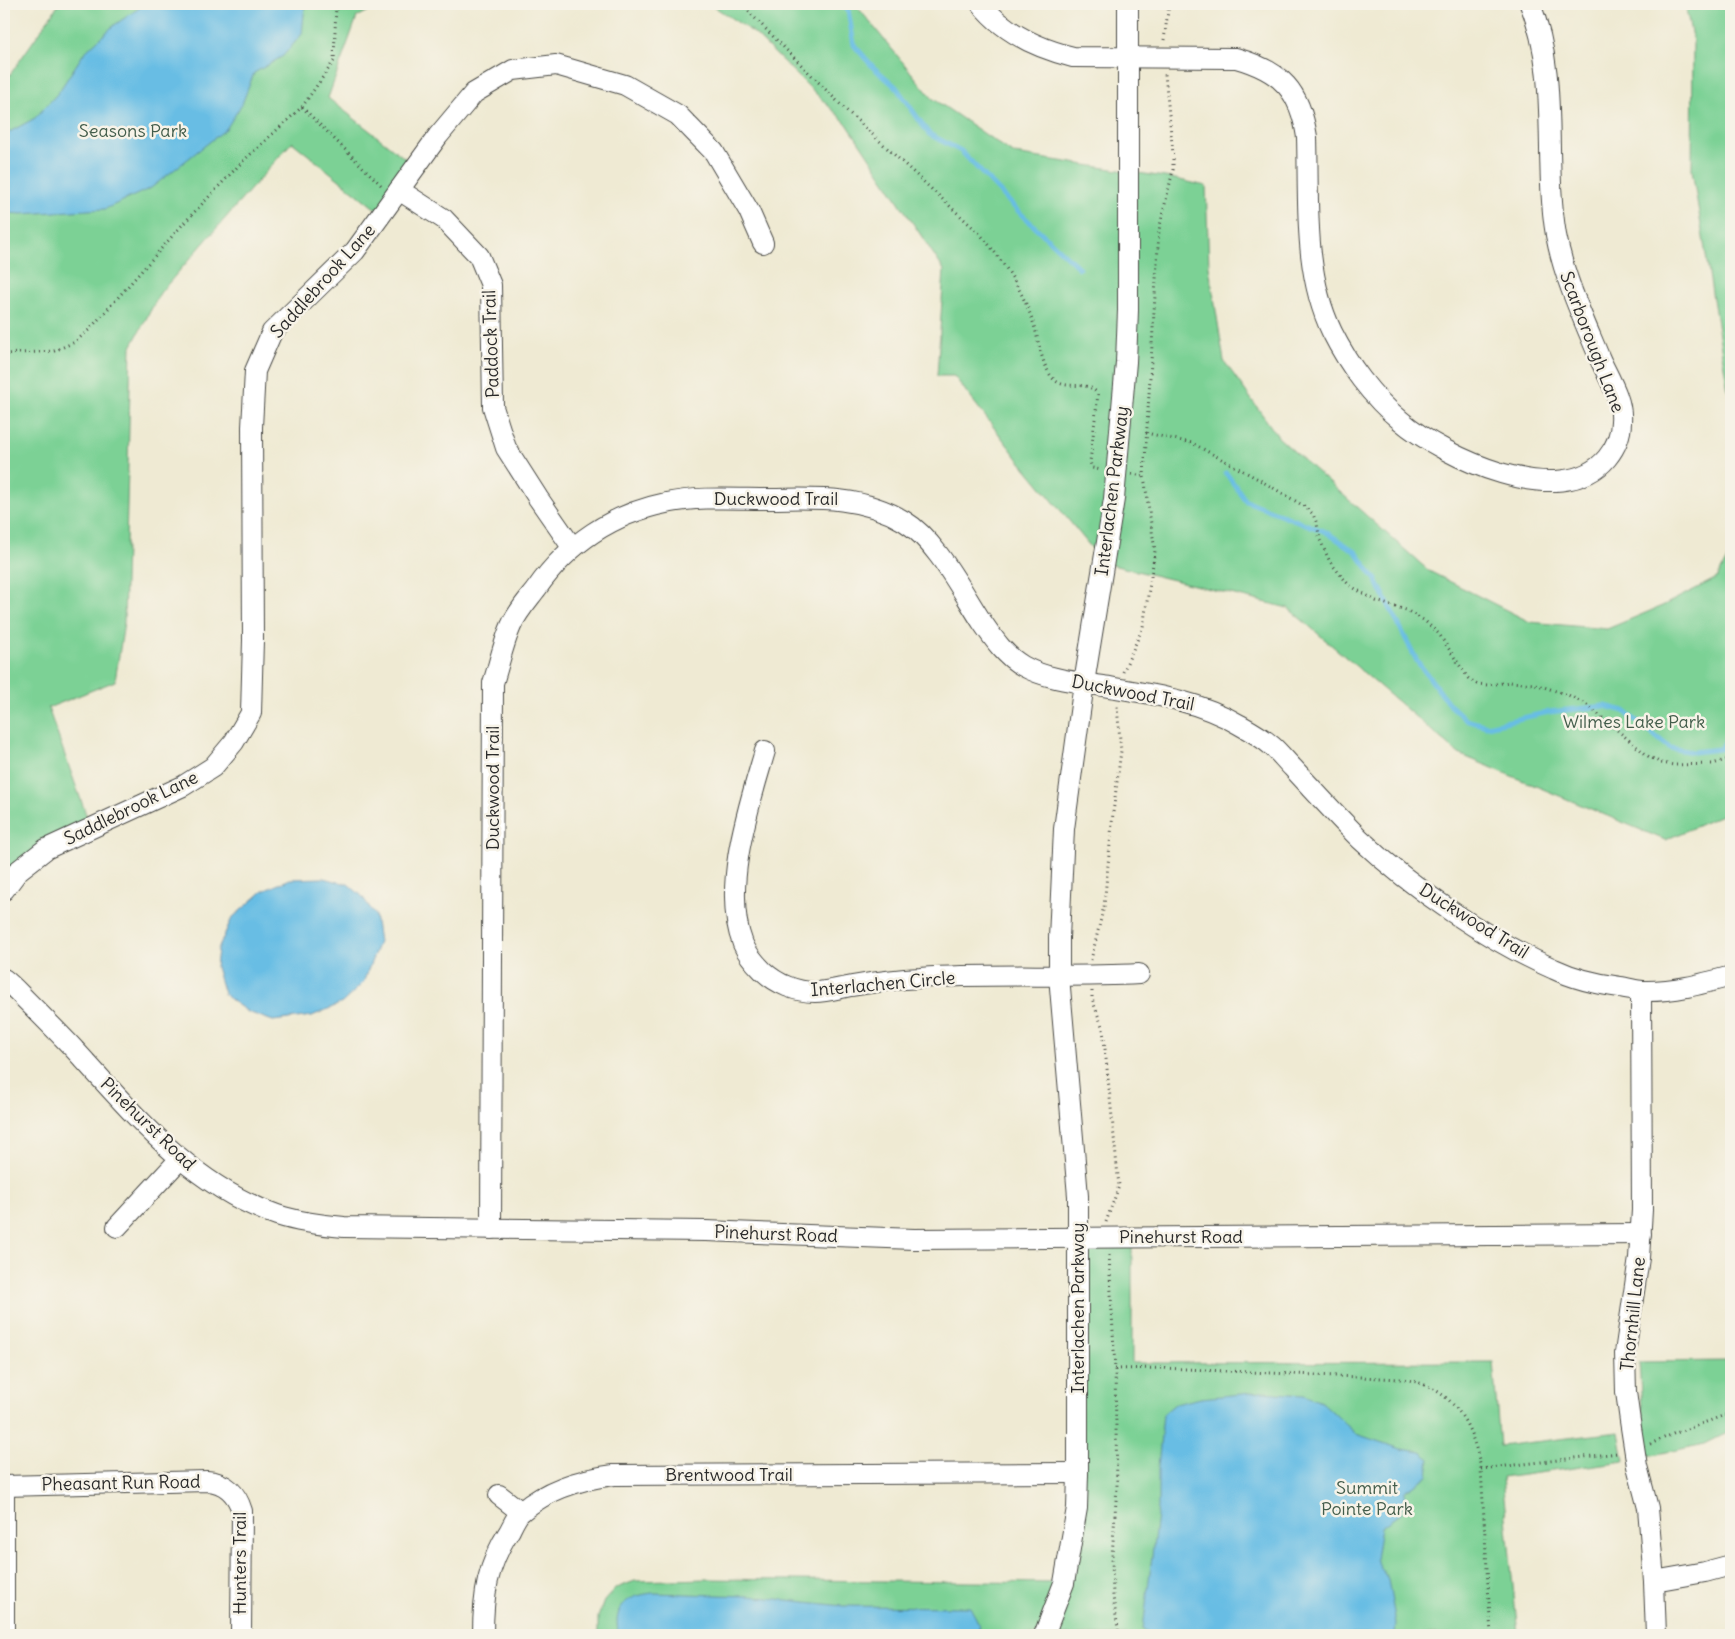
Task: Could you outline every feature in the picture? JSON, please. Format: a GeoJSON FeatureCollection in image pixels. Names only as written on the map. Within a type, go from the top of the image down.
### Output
{"type":"FeatureCollection","features":[{"type":"Feature","properties":{"kind":"street","name":"Scarborough Lane"},"geometry":{"type":"LineString","coordinates":[[981,4],[1004,27],[1026,42],[1051,52],[1073,57],[1236,58],[1256,64],[1285,83],[1297,98],[1308,137],[1311,261],[1322,309],[1332,332],[1360,377],[1392,413],[1423,438],[1450,453],[1473,464],[1524,478],[1550,481],[1568,480],[1587,474],[1601,464],[1613,450],[1619,435],[1622,418],[1618,400],[1578,307],[1562,262],[1552,206],[1546,63],[1542,40],[1530,4]]}},
{"type":"Feature","properties":{"kind":"street","name":"Interlachen Parkway"},"geometry":{"type":"LineString","coordinates":[[1044,1635],[1064,1583],[1077,1508],[1078,1196],[1059,976],[1059,938],[1064,829],[1084,684],[1117,472],[1128,310],[1128,4]]}},
{"type":"Feature","properties":{"kind":"street","name":"Saddlebrook Lane"},"geometry":{"type":"LineString","coordinates":[[4,890],[19,870],[46,849],[183,786],[213,767],[234,742],[251,713],[253,640],[252,427],[255,371],[272,332],[355,251],[438,136],[474,93],[513,70],[556,65],[625,85],[678,115],[714,152],[763,243]]}},
{"type":"Feature","properties":{"kind":"street","name":"Paddock Trail"},"geometry":{"type":"LineString","coordinates":[[397,193],[444,219],[479,256],[491,285],[493,407],[506,448],[572,547]]}},
{"type":"Feature","properties":{"kind":"street","name":"Duckwood Trail"},"geometry":{"type":"LineString","coordinates":[[491,1229],[493,684],[512,623],[550,569],[572,547],[601,527],[638,511],[666,503],[704,499],[828,498],[852,500],[904,520],[922,536],[938,555],[1003,651],[1021,665],[1043,674],[1084,684],[1168,697],[1194,704],[1216,712],[1243,726],[1271,745],[1360,839],[1397,872],[1469,922],[1515,950],[1555,970],[1593,983],[1641,991],[1692,987],[1731,976]]}},
{"type":"Feature","properties":{"kind":"street","name":"Interlachen Circle"},"geometry":{"type":"LineString","coordinates":[[765,751],[743,826],[738,860],[736,902],[738,926],[744,945],[756,964],[772,980],[793,989],[815,992],[892,979],[1059,976]]}},
{"type":"Feature","properties":{"kind":"street"},"geometry":{"type":"LineString","coordinates":[[1059,976],[1139,974]]}},
{"type":"Feature","properties":{"kind":"street","name":"Pinehurst Road"},"geometry":{"type":"LineString","coordinates":[[4,979],[55,1028],[129,1108],[180,1159],[211,1182],[243,1201],[277,1215],[312,1224],[344,1228],[706,1231],[914,1239],[1641,1234]]}},
{"type":"Feature","properties":{"kind":"street","name":"Thornhill Lane"},"geometry":{"type":"LineString","coordinates":[[1641,991],[1641,1234],[1625,1352],[1626,1392],[1637,1466],[1648,1508],[1656,1635]]}},
{"type":"Feature","properties":{"kind":"street"},"geometry":{"type":"LineString","coordinates":[[117,1228],[180,1159]]}},
{"type":"Feature","properties":{"kind":"street","name":"Brentwood Trail"},"geometry":{"type":"LineString","coordinates":[[483,1635],[483,1605],[489,1574],[504,1539],[521,1512],[565,1486],[589,1478],[614,1475],[1078,1473]]}},
{"type":"Feature","properties":{"kind":"street","name":"Pheasant Run Road"},"geometry":{"type":"LineString","coordinates":[[4,1486],[216,1482],[234,1493]]}},
{"type":"Feature","properties":{"kind":"street"},"geometry":{"type":"LineString","coordinates":[[4,1486],[4,1635]]}},
{"type":"Feature","properties":{"kind":"street","name":"Hunters Trail"},"geometry":{"type":"LineString","coordinates":[[234,1493],[242,1511],[241,1635]]}},
{"type":"Feature","properties":{"kind":"street"},"geometry":{"type":"LineString","coordinates":[[499,1495],[521,1512]]}},
{"type":"Feature","properties":{"kind":"street"},"geometry":{"type":"LineString","coordinates":[[1654,1581],[1705,1572],[1731,1565]]}},
{"type":"Feature","properties":{"kind":"path"},"geometry":{"type":"LineString","coordinates":[[4,354],[54,351],[75,342],[90,330],[184,223],[242,162],[302,107],[334,61],[336,4]]}},
{"type":"Feature","properties":{"kind":"path"},"geometry":{"type":"LineString","coordinates":[[337,9],[346,4]]}},
{"type":"Feature","properties":{"kind":"path"},"geometry":{"type":"LineString","coordinates":[[741,4],[845,109],[980,234],[995,252],[1009,271],[1022,296],[1033,322],[1044,365],[1051,376],[1055,381],[1064,385],[1094,388],[1098,394],[1090,462],[1092,468],[1144,476]]}},
{"type":"Feature","properties":{"kind":"path"},"geometry":{"type":"LineString","coordinates":[[1119,1635],[1114,1597],[1112,1556],[1117,1487],[1115,1369],[1106,1220],[1119,1186],[1103,1029],[1092,998],[1091,961],[1104,906],[1121,751],[1116,688],[1143,627],[1155,551],[1144,476],[1159,230],[1173,170],[1163,58],[1169,4]]}},
{"type":"Feature","properties":{"kind":"path"},"geometry":{"type":"LineString","coordinates":[[302,107],[380,184],[397,193]]}},
{"type":"Feature","properties":{"kind":"path"},"geometry":{"type":"LineString","coordinates":[[1146,433],[1192,443],[1304,506],[1313,514],[1320,540],[1330,562],[1349,585],[1376,601],[1406,610],[1425,621],[1439,634],[1468,678],[1477,684],[1488,685],[1510,682],[1535,684],[1568,695],[1587,705],[1648,756],[1674,766],[1713,764],[1731,758]]}},
{"type":"Feature","properties":{"kind":"path"},"geometry":{"type":"LineString","coordinates":[[1115,1369],[1162,1368],[1416,1381],[1430,1386],[1441,1393],[1468,1426],[1475,1443],[1481,1469],[1491,1635]]}},
{"type":"Feature","properties":{"kind":"path"},"geometry":{"type":"LineString","coordinates":[[1648,1445],[1731,1413]]}},
{"type":"Feature","properties":{"kind":"path"},"geometry":{"type":"LineString","coordinates":[[1481,1469],[1619,1452]]}},
{"type":"Feature","properties":{"kind":"green space","name":"Seasons Park"},"geometry":{"type":"Polygon","coordinates":[[[59,4],[382,4],[357,17],[328,98],[416,167],[382,214],[292,142],[160,293],[131,347],[124,623],[115,681],[48,708],[91,828],[4,890],[4,80],[7,79],[59,4]]]}},
{"type":"Feature","properties":{"kind":"green space","name":"Wilmes Lake Park"},"geometry":{"type":"Polygon","coordinates":[[[710,4],[855,4],[932,98],[1014,154],[1171,178],[1206,186],[1209,267],[1224,361],[1279,438],[1429,571],[1530,622],[1607,629],[1662,606],[1717,578],[1731,552],[1731,811],[1665,840],[1459,754],[1288,608],[1104,563],[1019,460],[954,376],[937,376],[944,270],[847,124],[754,33],[710,4]]]}},
{"type":"Feature","properties":{"kind":"green space"},"geometry":{"type":"Polygon","coordinates":[[[1685,4],[1731,4],[1731,409],[1692,170],[1693,42],[1685,4]]]}},
{"type":"Feature","properties":{"kind":"green space","name":"Summit Pointe Park"},"geometry":{"type":"Polygon","coordinates":[[[1132,1237],[1132,1363],[1493,1362],[1500,1446],[1619,1432],[1624,1461],[1502,1478],[1518,1635],[598,1635],[598,1617],[604,1601],[616,1588],[635,1581],[706,1579],[1064,1583],[1071,1547],[1078,1238],[1132,1237]]]}},
{"type":"Feature","properties":{"kind":"green space"},"geometry":{"type":"Polygon","coordinates":[[[1731,1361],[1731,1431],[1705,1444],[1648,1456],[1639,1362],[1731,1361]]]}},
{"type":"Feature","properties":{"kind":"water"},"geometry":{"type":"Polygon","coordinates":[[[145,4],[305,4],[302,34],[283,56],[254,73],[242,104],[226,129],[151,188],[105,209],[22,214],[4,213],[4,135],[35,118],[58,93],[84,53],[113,26],[145,4]]]}},
{"type":"Feature","properties":{"kind":"water"},"geometry":{"type":"Polygon","coordinates":[[[323,878],[348,884],[362,896],[375,915],[379,942],[363,983],[342,1003],[312,1016],[273,1021],[248,1012],[224,994],[216,967],[218,949],[232,918],[263,891],[290,879],[323,878]]]}},
{"type":"Feature","properties":{"kind":"water"},"geometry":{"type":"Polygon","coordinates":[[[1262,1392],[1304,1395],[1323,1403],[1356,1434],[1401,1449],[1421,1452],[1430,1459],[1428,1476],[1405,1491],[1401,1513],[1381,1527],[1376,1559],[1388,1580],[1396,1623],[1395,1635],[1152,1635],[1143,1629],[1158,1507],[1158,1467],[1163,1414],[1175,1404],[1201,1398],[1262,1392]]]}},
{"type":"Feature","properties":{"kind":"water"},"geometry":{"type":"Polygon","coordinates":[[[653,1593],[749,1596],[843,1606],[970,1607],[979,1628],[977,1635],[618,1635],[617,1617],[623,1605],[636,1596],[653,1593]]]}},
{"type":"Feature","properties":{"kind":"waterway"},"geometry":{"type":"LineString","coordinates":[[841,4],[848,10],[854,45],[873,67],[896,87],[929,134],[961,151],[1018,211],[1079,268]]}},
{"type":"Feature","properties":{"kind":"waterway"},"geometry":{"type":"LineString","coordinates":[[1226,473],[1246,501],[1326,532],[1356,552],[1376,580],[1417,661],[1449,704],[1466,720],[1487,726],[1549,712],[1605,706],[1624,711],[1670,748],[1693,752],[1720,749],[1731,735]]}}]}
